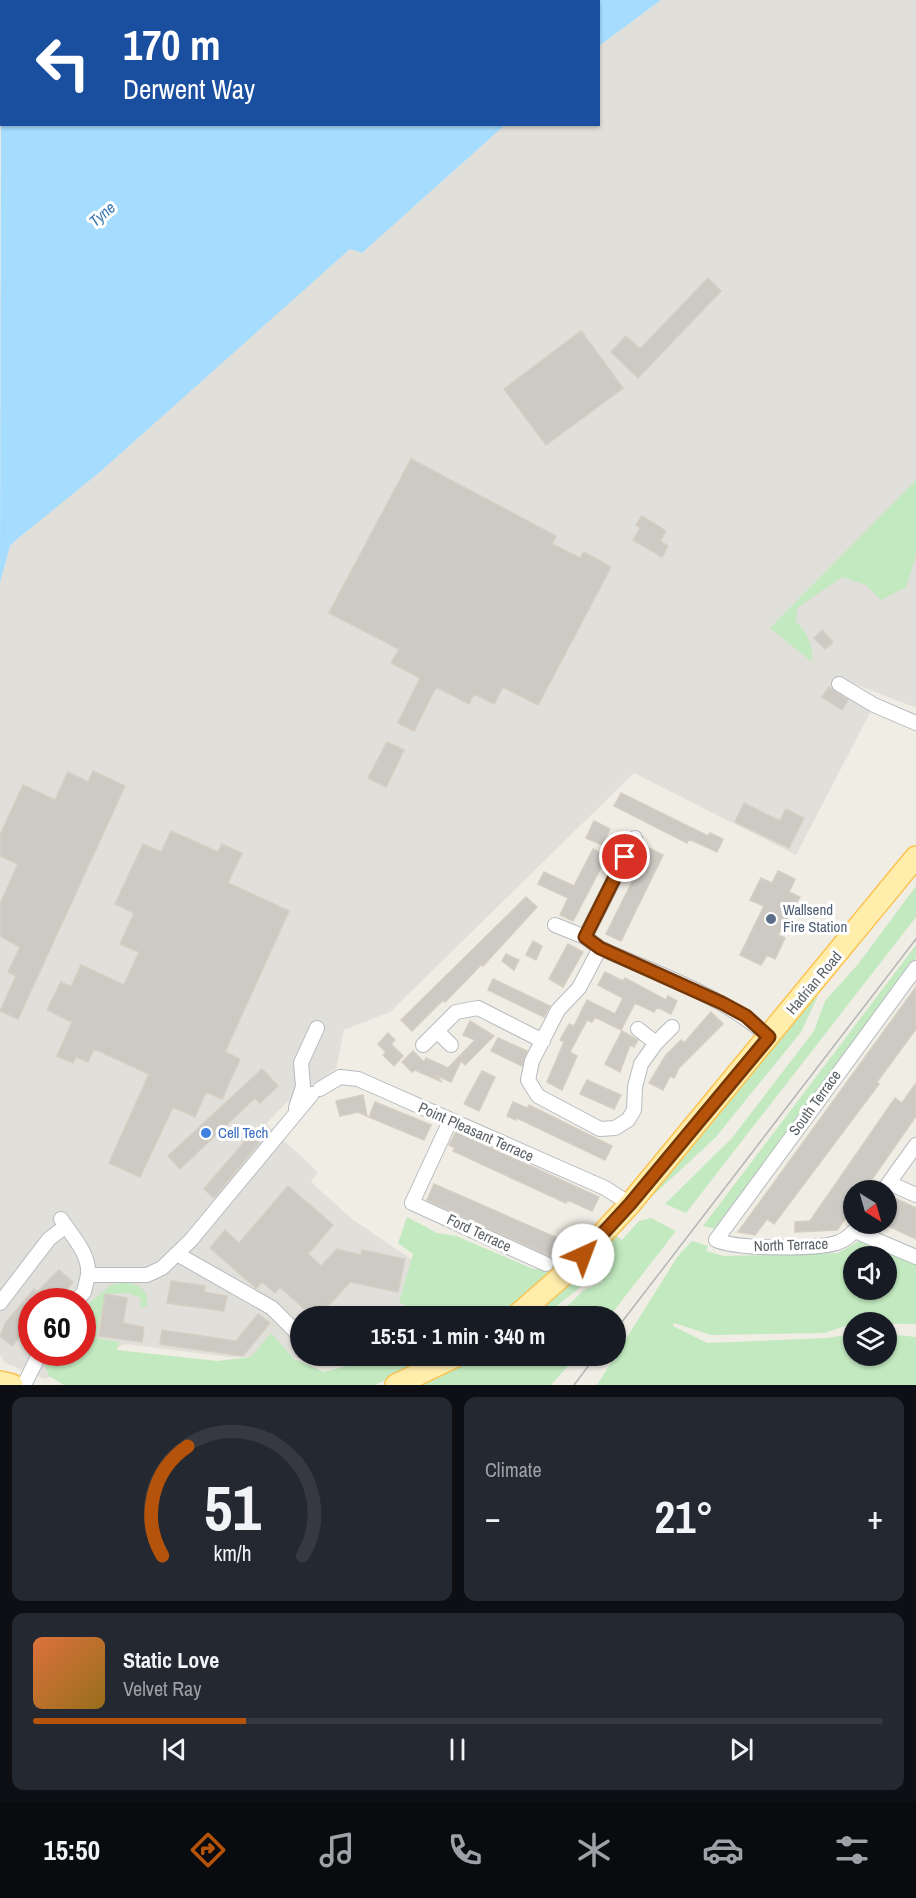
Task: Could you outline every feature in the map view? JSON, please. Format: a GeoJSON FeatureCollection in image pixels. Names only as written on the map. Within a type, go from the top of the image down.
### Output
{"type":"FeatureCollection","features":[{"type":"Feature","properties":{"kind":"main road","name":"Hadrian Road"},"geometry":{"type":"LineString","coordinates":[[527,1306],[569,1270],[630,1204],[916,857]]}},
{"type":"Feature","properties":{"kind":"main road"},"geometry":{"type":"LineString","coordinates":[[396,1385],[435,1366]]}},
{"type":"Feature","properties":{"kind":"main road"},"geometry":{"type":"LineString","coordinates":[[0,1382],[12,1385]]}},
{"type":"Feature","properties":{"kind":"street"},"geometry":{"type":"LineString","coordinates":[[839,684],[874,705],[916,723]]}},
{"type":"Feature","properties":{"kind":"street"},"geometry":{"type":"LineString","coordinates":[[585,937],[635,838]]}},
{"type":"Feature","properties":{"kind":"street"},"geometry":{"type":"LineString","coordinates":[[555,925],[585,937],[600,948],[722,1003],[746,1016],[769,1037]]}},
{"type":"Feature","properties":{"kind":"street"},"geometry":{"type":"LineString","coordinates":[[600,948],[579,987],[558,1010],[532,1061],[528,1080],[538,1096],[600,1129],[615,1128],[628,1120],[634,1110],[635,1087],[641,1064],[656,1043],[672,1027]]}},
{"type":"Feature","properties":{"kind":"street","name":"South Terrace"},"geometry":{"type":"LineString","coordinates":[[716,1240],[916,968]]}},
{"type":"Feature","properties":{"kind":"street"},"geometry":{"type":"LineString","coordinates":[[423,1045],[456,1012],[478,1008],[543,1041]]}},
{"type":"Feature","properties":{"kind":"street"},"geometry":{"type":"LineString","coordinates":[[88,1275],[147,1275],[162,1268],[177,1254],[269,1148],[294,1113],[303,1086],[301,1063],[317,1028]]}},
{"type":"Feature","properties":{"kind":"street"},"geometry":{"type":"LineString","coordinates":[[638,1029],[656,1043]]}},
{"type":"Feature","properties":{"kind":"street"},"geometry":{"type":"LineString","coordinates":[[437,1031],[451,1045]]}},
{"type":"Feature","properties":{"kind":"street","name":"Point Pleasant Terrace"},"geometry":{"type":"LineString","coordinates":[[294,1113],[316,1091],[340,1077],[358,1080],[605,1188],[630,1204]]}},
{"type":"Feature","properties":{"kind":"street","name":"Ford Terrace"},"geometry":{"type":"LineString","coordinates":[[450,1121],[412,1203],[546,1264]]}},
{"type":"Feature","properties":{"kind":"street"},"geometry":{"type":"LineString","coordinates":[[891,1180],[916,1145]]}},
{"type":"Feature","properties":{"kind":"street"},"geometry":{"type":"LineString","coordinates":[[897,1190],[916,1195]]}},
{"type":"Feature","properties":{"kind":"street"},"geometry":{"type":"LineString","coordinates":[[0,1303],[63,1222],[79,1244],[89,1266],[85,1288]]}},
{"type":"Feature","properties":{"kind":"street","name":"North Terrace"},"geometry":{"type":"LineString","coordinates":[[716,1240],[736,1246],[829,1245],[841,1242],[850,1234]]}},
{"type":"Feature","properties":{"kind":"street"},"geometry":{"type":"LineString","coordinates":[[869,1234],[916,1257]]}},
{"type":"Feature","properties":{"kind":"street"},"geometry":{"type":"LineString","coordinates":[[177,1254],[272,1308],[290,1326]]}},
{"type":"Feature","properties":{"kind":"street"},"geometry":{"type":"LineString","coordinates":[[24,1385],[34,1366]]}},
{"type":"Feature","properties":{"kind":"shaded area"},"geometry":{"type":"Polygon","coordinates":[[[661,0],[916,0],[916,708],[842,679],[874,705],[796,855],[634,773],[390,1012],[344,1030],[336,1069],[285,1104],[266,1124],[318,1172],[311,1182],[352,1219],[414,1261],[400,1304],[407,1306],[290,1306],[290,1358],[230,1357],[125,1344],[96,1357],[96,1288],[18,1288],[18,1366],[75,1366],[45,1379],[5,1363],[0,1355],[0,583],[10,546],[350,249],[362,253],[504,126],[600,126],[600,45],[661,0]]]}},
{"type":"Feature","properties":{"kind":"green space"},"geometry":{"type":"Polygon","coordinates":[[[916,480],[916,555],[906,587],[881,600],[866,585],[842,577],[797,608],[796,622],[804,630],[809,640],[812,662],[770,628],[916,480]]]}},
{"type":"Feature","properties":{"kind":"green space"},"geometry":{"type":"Polygon","coordinates":[[[916,886],[916,917],[686,1213],[665,1204],[732,1138],[814,1031],[825,1001],[859,963],[916,886]]]}},
{"type":"Feature","properties":{"kind":"green space"},"geometry":{"type":"Polygon","coordinates":[[[916,945],[916,958],[716,1229],[703,1226],[916,945]]]}},
{"type":"Feature","properties":{"kind":"green space"},"geometry":{"type":"Polygon","coordinates":[[[818,996],[801,1032],[715,1138],[647,1201],[621,1232],[616,1228],[785,1025],[818,996]]]}},
{"type":"Feature","properties":{"kind":"green space"},"geometry":{"type":"Polygon","coordinates":[[[407,1217],[437,1233],[456,1236],[531,1268],[557,1273],[511,1306],[407,1306],[399,1303],[413,1254],[398,1243],[407,1217]]]}},
{"type":"Feature","properties":{"kind":"green space"},"geometry":{"type":"Polygon","coordinates":[[[651,1218],[676,1231],[618,1306],[567,1306],[584,1290],[604,1281],[584,1284],[557,1306],[537,1306],[612,1233],[622,1240],[639,1221],[651,1218]]]}},
{"type":"Feature","properties":{"kind":"green space"},"geometry":{"type":"Polygon","coordinates":[[[692,1241],[708,1246],[706,1251],[724,1256],[838,1253],[843,1250],[843,1300],[897,1300],[897,1256],[916,1264],[916,1324],[897,1324],[897,1312],[843,1312],[843,1327],[824,1333],[711,1335],[674,1323],[673,1326],[707,1343],[843,1336],[843,1366],[897,1366],[897,1335],[916,1337],[916,1385],[597,1385],[609,1366],[626,1366],[626,1339],[678,1256],[692,1241]]]}},
{"type":"Feature","properties":{"kind":"green space"},"geometry":{"type":"Polygon","coordinates":[[[859,1241],[871,1246],[850,1246],[859,1241]]]}},
{"type":"Feature","properties":{"kind":"green space"},"geometry":{"type":"Polygon","coordinates":[[[127,1282],[136,1285],[145,1293],[147,1306],[140,1308],[141,1298],[128,1293],[105,1294],[96,1338],[96,1297],[111,1285],[127,1282]]]}},
{"type":"Feature","properties":{"kind":"green space"},"geometry":{"type":"Polygon","coordinates":[[[271,1333],[290,1354],[290,1366],[310,1366],[324,1372],[347,1366],[413,1366],[375,1385],[64,1385],[49,1376],[46,1366],[96,1366],[96,1338],[119,1342],[117,1350],[217,1361],[251,1357],[271,1333]]]}},
{"type":"Feature","properties":{"kind":"green space"},"geometry":{"type":"Polygon","coordinates":[[[454,1366],[568,1366],[551,1385],[417,1385],[454,1366]]]}},
{"type":"Feature","properties":{"kind":"water"},"geometry":{"type":"Polygon","coordinates":[[[600,0],[661,0],[600,45],[600,0]]]}},
{"type":"Feature","properties":{"kind":"water","name":"Tyne"},"geometry":{"type":"Polygon","coordinates":[[[1,126],[504,126],[362,253],[350,249],[101,471],[16,540],[10,546],[0,583],[1,126]]]}},
{"type":"Feature","properties":{"kind":"building"},"geometry":{"type":"Polygon","coordinates":[[[708,278],[721,291],[638,378],[611,352],[626,336],[640,349],[708,278]]]}},
{"type":"Feature","properties":{"kind":"building"},"geometry":{"type":"Polygon","coordinates":[[[581,331],[623,388],[546,445],[504,389],[581,331]]]}},
{"type":"Feature","properties":{"kind":"building"},"geometry":{"type":"Polygon","coordinates":[[[411,459],[556,536],[552,544],[580,558],[584,552],[611,567],[538,705],[503,687],[494,704],[474,694],[469,704],[436,687],[414,731],[398,723],[420,678],[391,663],[399,649],[329,613],[411,459]]]}},
{"type":"Feature","properties":{"kind":"building"},"geometry":{"type":"Polygon","coordinates":[[[642,516],[666,531],[660,541],[668,546],[662,557],[633,540],[640,528],[636,525],[642,516]]]}},
{"type":"Feature","properties":{"kind":"building"},"geometry":{"type":"Polygon","coordinates":[[[822,630],[833,642],[825,649],[814,638],[822,630]]]}},
{"type":"Feature","properties":{"kind":"building"},"geometry":{"type":"Polygon","coordinates":[[[829,687],[848,700],[842,710],[822,697],[829,687]]]}},
{"type":"Feature","properties":{"kind":"building"},"geometry":{"type":"Polygon","coordinates":[[[387,742],[404,750],[386,787],[368,778],[387,742]]]}},
{"type":"Feature","properties":{"kind":"building"},"geometry":{"type":"Polygon","coordinates":[[[93,771],[125,786],[18,1019],[0,1011],[16,976],[8,972],[20,947],[0,936],[0,904],[18,864],[0,856],[0,835],[23,785],[55,800],[68,772],[88,782],[93,771]]]}},
{"type":"Feature","properties":{"kind":"building"},"geometry":{"type":"Polygon","coordinates":[[[621,793],[708,836],[710,833],[723,839],[717,852],[689,839],[687,843],[614,806],[621,793]]]}},
{"type":"Feature","properties":{"kind":"building"},"geometry":{"type":"Polygon","coordinates":[[[744,803],[780,821],[786,809],[804,818],[789,848],[735,822],[744,803]]]}},
{"type":"Feature","properties":{"kind":"building"},"geometry":{"type":"Polygon","coordinates":[[[594,821],[610,829],[602,845],[586,838],[594,821]]]}},
{"type":"Feature","properties":{"kind":"building"},"geometry":{"type":"Polygon","coordinates":[[[171,831],[218,852],[222,844],[242,853],[228,883],[289,911],[225,1052],[240,1059],[222,1099],[206,1092],[195,1117],[173,1107],[140,1177],[109,1163],[149,1074],[94,1049],[88,1062],[76,1057],[73,1063],[57,1056],[72,1022],[47,1010],[61,982],[71,987],[81,965],[124,985],[139,952],[120,944],[134,913],[115,904],[143,844],[161,852],[171,831]]]}},
{"type":"Feature","properties":{"kind":"building"},"geometry":{"type":"Polygon","coordinates":[[[649,848],[663,855],[621,941],[606,934],[649,848]]]}},
{"type":"Feature","properties":{"kind":"building"},"geometry":{"type":"Polygon","coordinates":[[[593,849],[607,856],[573,921],[560,915],[568,898],[538,884],[544,872],[574,886],[593,849]]]}},
{"type":"Feature","properties":{"kind":"building","name":"Wallsend Fire Station"},"geometry":{"type":"Polygon","coordinates":[[[778,871],[795,879],[789,892],[800,897],[778,935],[785,938],[775,959],[767,955],[761,965],[740,955],[764,906],[750,900],[761,878],[772,883],[778,871]]]}},
{"type":"Feature","properties":{"kind":"building"},"geometry":{"type":"Polygon","coordinates":[[[526,897],[537,907],[483,966],[482,964],[445,1002],[443,1000],[412,1031],[401,1020],[526,897]]]}},
{"type":"Feature","properties":{"kind":"building"},"geometry":{"type":"Polygon","coordinates":[[[533,941],[542,946],[536,960],[526,955],[533,941]]]}},
{"type":"Feature","properties":{"kind":"building"},"geometry":{"type":"Polygon","coordinates":[[[568,944],[583,952],[563,987],[549,979],[568,944]]]}},
{"type":"Feature","properties":{"kind":"building"},"geometry":{"type":"Polygon","coordinates":[[[506,954],[519,960],[514,970],[502,961],[506,954]]]}},
{"type":"Feature","properties":{"kind":"building"},"geometry":{"type":"Polygon","coordinates":[[[605,972],[623,981],[625,978],[666,1000],[668,996],[677,1001],[671,1014],[657,1007],[654,1012],[635,1003],[621,1030],[595,1017],[592,1022],[587,1020],[570,1052],[577,1056],[562,1090],[547,1082],[564,1042],[560,1040],[569,1024],[574,1026],[587,1000],[615,1014],[623,998],[598,985],[605,972]]]}},
{"type":"Feature","properties":{"kind":"building"},"geometry":{"type":"Polygon","coordinates":[[[493,979],[550,1006],[544,1017],[488,990],[493,979]]]}},
{"type":"Feature","properties":{"kind":"building"},"geometry":{"type":"Polygon","coordinates":[[[916,987],[916,1029],[877,1082],[879,1084],[774,1224],[767,1219],[755,1235],[738,1232],[916,987]]]}},
{"type":"Feature","properties":{"kind":"building"},"geometry":{"type":"Polygon","coordinates":[[[711,1012],[723,1024],[679,1068],[674,1078],[670,1076],[663,1090],[649,1083],[666,1055],[681,1040],[684,1043],[711,1012]]]}},
{"type":"Feature","properties":{"kind":"building"},"geometry":{"type":"Polygon","coordinates":[[[470,1021],[494,1036],[465,1065],[461,1061],[451,1082],[436,1075],[442,1082],[415,1070],[412,1072],[402,1062],[413,1051],[424,1062],[426,1058],[448,1068],[475,1040],[463,1035],[470,1021]]]}},
{"type":"Feature","properties":{"kind":"building"},"geometry":{"type":"Polygon","coordinates":[[[622,1031],[638,1040],[634,1047],[630,1045],[620,1072],[605,1064],[622,1031]]]}},
{"type":"Feature","properties":{"kind":"building"},"geometry":{"type":"Polygon","coordinates":[[[388,1033],[395,1040],[391,1044],[403,1056],[394,1066],[383,1055],[386,1052],[378,1044],[388,1033]]]}},
{"type":"Feature","properties":{"kind":"building"},"geometry":{"type":"Polygon","coordinates":[[[498,1038],[527,1051],[522,1066],[491,1051],[498,1038]]]}},
{"type":"Feature","properties":{"kind":"building"},"geometry":{"type":"Polygon","coordinates":[[[262,1069],[278,1086],[260,1103],[255,1098],[180,1169],[168,1156],[262,1069]]]}},
{"type":"Feature","properties":{"kind":"building"},"geometry":{"type":"Polygon","coordinates":[[[482,1071],[495,1077],[479,1111],[464,1104],[482,1071]]]}},
{"type":"Feature","properties":{"kind":"building"},"geometry":{"type":"Polygon","coordinates":[[[587,1080],[621,1095],[614,1109],[580,1094],[587,1080]]]}},
{"type":"Feature","properties":{"kind":"building"},"geometry":{"type":"Polygon","coordinates":[[[916,1083],[916,1116],[872,1180],[843,1180],[843,1222],[837,1230],[795,1232],[795,1222],[810,1221],[895,1098],[902,1103],[916,1083]]]}},
{"type":"Feature","properties":{"kind":"building"},"geometry":{"type":"Polygon","coordinates":[[[363,1095],[367,1116],[358,1112],[340,1116],[336,1101],[363,1095]]]}},
{"type":"Feature","properties":{"kind":"building"},"geometry":{"type":"Polygon","coordinates":[[[375,1102],[431,1125],[424,1140],[369,1117],[375,1102]]]}},
{"type":"Feature","properties":{"kind":"building"},"geometry":{"type":"Polygon","coordinates":[[[513,1102],[527,1108],[529,1105],[612,1146],[605,1160],[517,1118],[516,1120],[507,1116],[513,1102]]]}},
{"type":"Feature","properties":{"kind":"building"},"geometry":{"type":"Polygon","coordinates":[[[456,1132],[599,1197],[592,1211],[568,1200],[566,1203],[453,1151],[455,1148],[449,1145],[456,1132]]]}},
{"type":"Feature","properties":{"kind":"building"},"geometry":{"type":"Polygon","coordinates":[[[250,1135],[259,1143],[214,1198],[204,1189],[250,1135]]]}},
{"type":"Feature","properties":{"kind":"building"},"geometry":{"type":"Polygon","coordinates":[[[434,1184],[564,1241],[556,1259],[427,1200],[434,1184]]]}},
{"type":"Feature","properties":{"kind":"building"},"geometry":{"type":"Polygon","coordinates":[[[288,1186],[333,1225],[308,1254],[321,1266],[337,1249],[361,1255],[362,1250],[405,1259],[398,1292],[350,1282],[328,1306],[301,1306],[280,1287],[275,1293],[262,1282],[256,1288],[210,1248],[225,1230],[239,1243],[288,1186]]]}},
{"type":"Feature","properties":{"kind":"building"},"geometry":{"type":"Polygon","coordinates":[[[897,1199],[916,1208],[916,1239],[897,1230],[897,1199]]]}},
{"type":"Feature","properties":{"kind":"building"},"geometry":{"type":"Polygon","coordinates":[[[59,1270],[73,1282],[68,1288],[41,1288],[59,1270]]]}},
{"type":"Feature","properties":{"kind":"building"},"geometry":{"type":"Polygon","coordinates":[[[171,1281],[205,1286],[204,1292],[227,1296],[224,1311],[167,1303],[171,1281]]]}},
{"type":"Feature","properties":{"kind":"building"},"geometry":{"type":"Polygon","coordinates":[[[105,1294],[127,1298],[123,1323],[144,1327],[142,1342],[99,1336],[105,1294]]]}},
{"type":"Feature","properties":{"kind":"building"},"geometry":{"type":"Polygon","coordinates":[[[18,1308],[18,1339],[12,1346],[0,1336],[6,1322],[18,1308]]]}},
{"type":"Feature","properties":{"kind":"building"},"geometry":{"type":"Polygon","coordinates":[[[258,1314],[270,1323],[243,1356],[160,1344],[162,1330],[236,1341],[258,1314]]]}},
{"type":"Feature","properties":{"kind":"tram line"},"geometry":{"type":"LineString","coordinates":[[626,1317],[916,939]]}},
{"type":"Feature","properties":{"kind":"tram line"},"geometry":{"type":"LineString","coordinates":[[574,1385],[588,1366]]}},
{"type":"Feature","properties":{"kind":"place","name":"Wallsend Fire Station"},"geometry":{"type":"Point","coordinates":[771,919]}},
{"type":"Feature","properties":{"kind":"place","name":"Cell Tech"},"geometry":{"type":"Point","coordinates":[206,1133]}},
{"type":"Feature","properties":{"kind":"route"},"geometry":{"type":"LineString","coordinates":[[583,1255],[630,1204],[769,1037],[746,1016],[600,948],[585,937],[625,857]]}}]}
